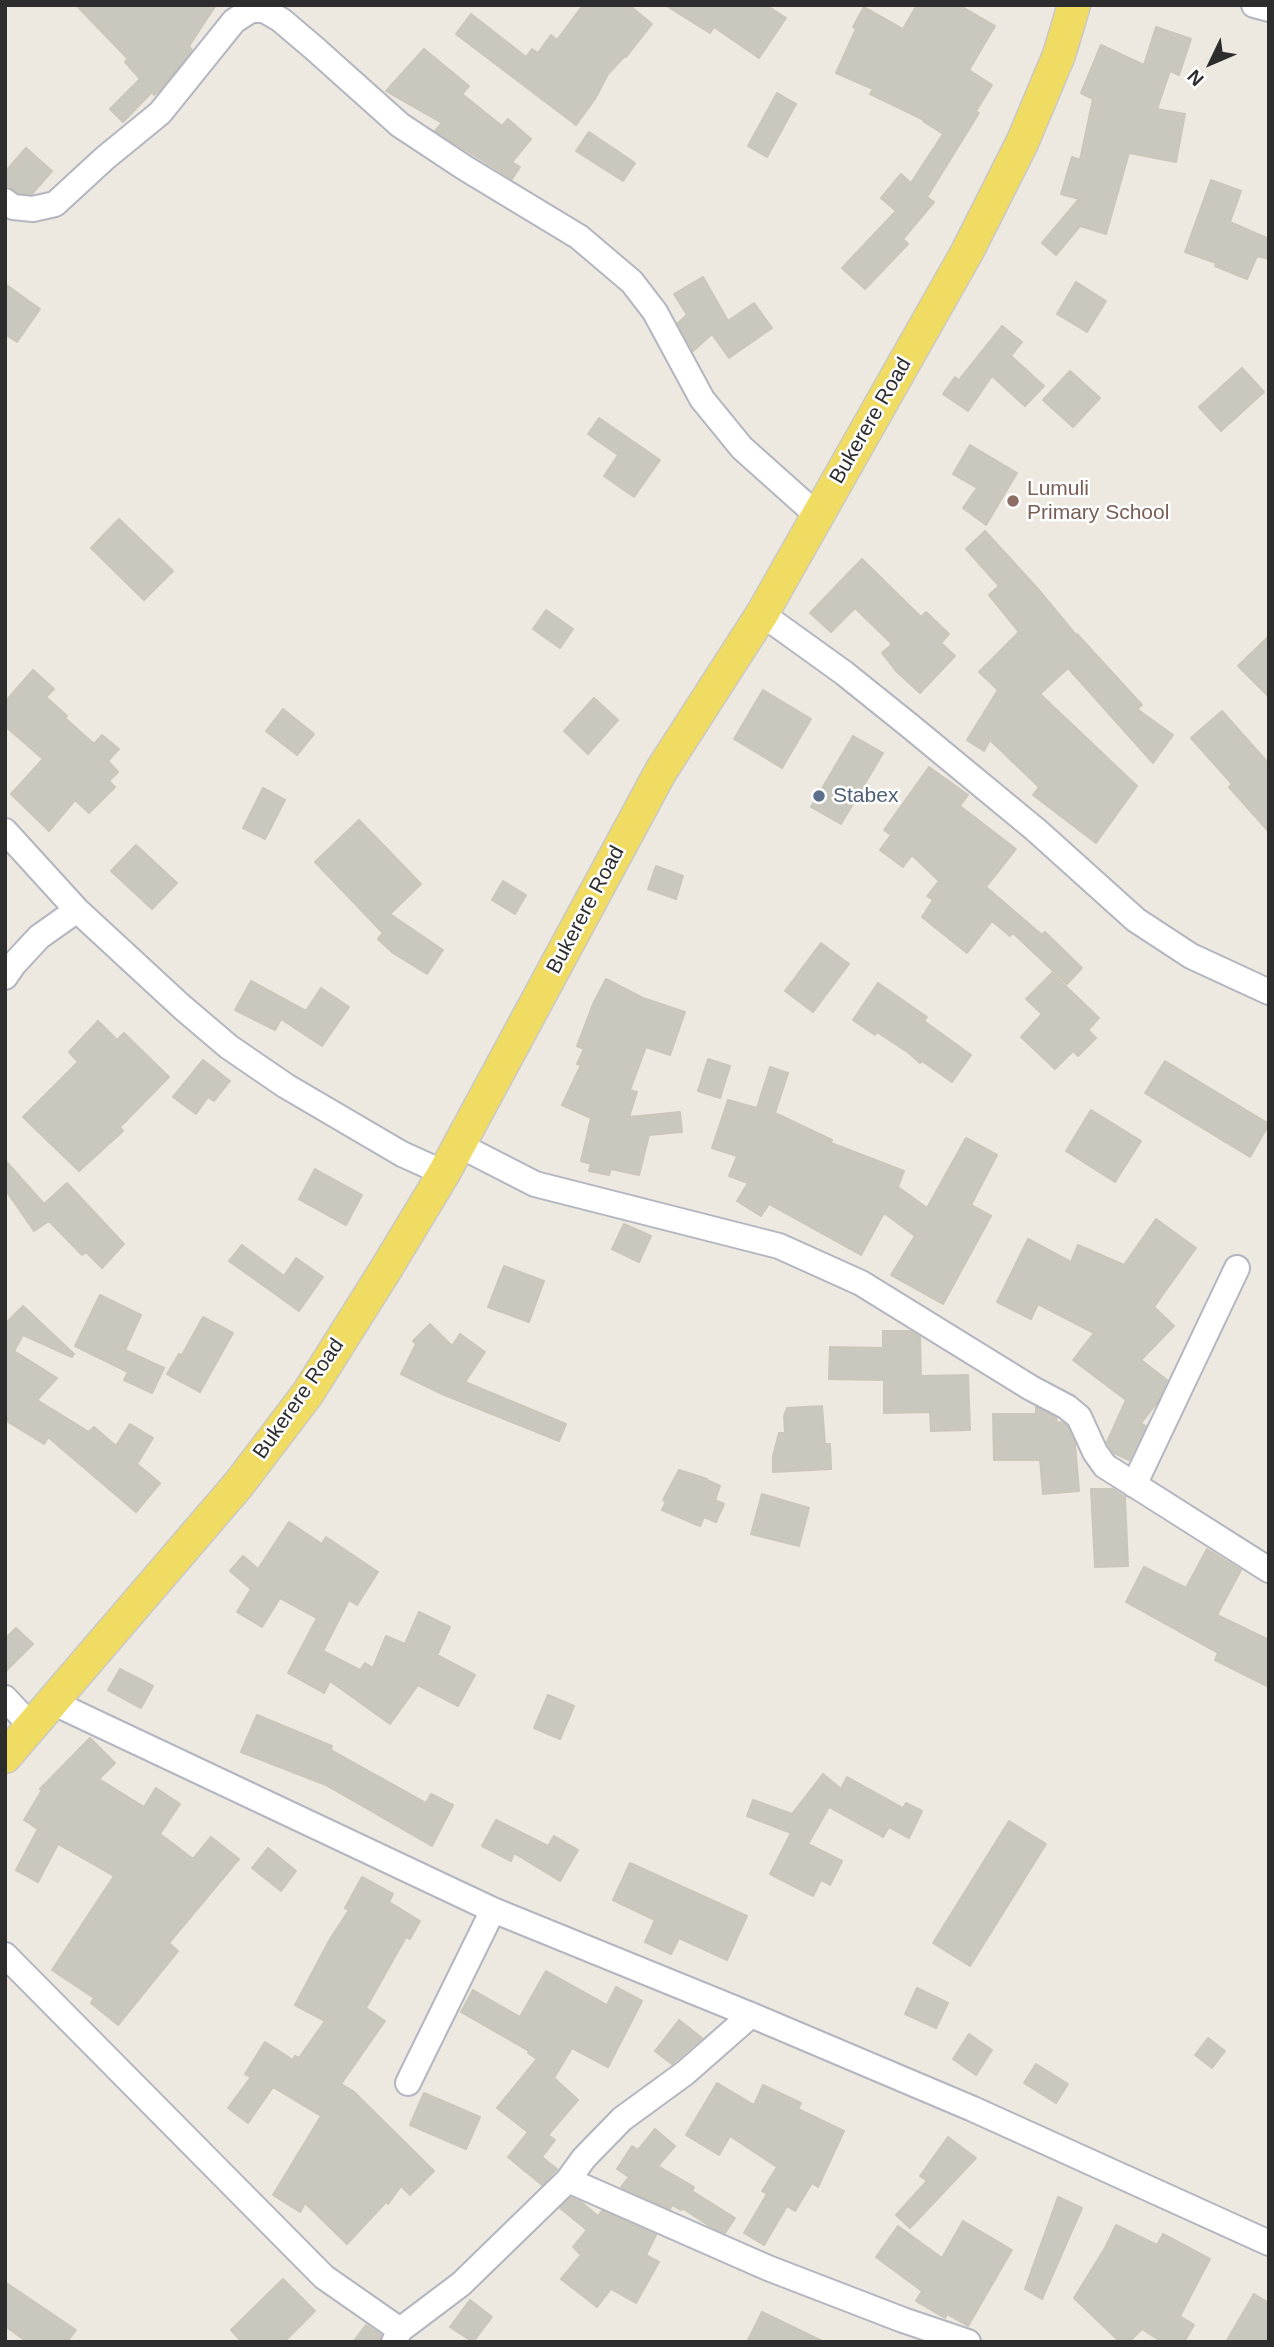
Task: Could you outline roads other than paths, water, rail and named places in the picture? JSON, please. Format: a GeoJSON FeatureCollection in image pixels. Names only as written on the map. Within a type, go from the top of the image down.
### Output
{"type":"FeatureCollection","features":[{"type":"Feature","properties":{"kind":"main road","name":"Bukerere Road"},"geometry":{"type":"LineString","coordinates":[[5,1757],[239,1484],[308,1393],[444,1173],[661,771],[762,614],[967,252],[1022,143],[1059,55],[1074,5]]}},
{"type":"Feature","properties":{"kind":"street"},"geometry":{"type":"LineString","coordinates":[[1254,5],[1269,9]]}},
{"type":"Feature","properties":{"kind":"street"},"geometry":{"type":"LineString","coordinates":[[5,201],[13,207],[33,209],[55,204],[160,113],[234,21],[251,10],[264,10],[289,27],[400,125],[579,237],[632,282],[655,312],[702,400],[742,449],[817,515]]}},
{"type":"Feature","properties":{"kind":"street"},"geometry":{"type":"LineString","coordinates":[[762,614],[844,673],[910,726],[1036,830],[1136,919],[1191,956],[1269,992]]}},
{"type":"Feature","properties":{"kind":"street"},"geometry":{"type":"LineString","coordinates":[[5,831],[78,910],[229,1047],[286,1086],[391,1147],[444,1173]]}},
{"type":"Feature","properties":{"kind":"street"},"geometry":{"type":"LineString","coordinates":[[5,977],[13,964],[39,937],[78,910]]}},
{"type":"Feature","properties":{"kind":"street"},"geometry":{"type":"LineString","coordinates":[[459,1145],[535,1184],[779,1246],[837,1271],[1067,1407],[1079,1417],[1105,1466],[1269,1570]]}},
{"type":"Feature","properties":{"kind":"street"},"geometry":{"type":"LineString","coordinates":[[1134,1485],[1237,1268]]}},
{"type":"Feature","properties":{"kind":"street"},"geometry":{"type":"LineString","coordinates":[[5,1698],[31,1726]]}},
{"type":"Feature","properties":{"kind":"street"},"geometry":{"type":"LineString","coordinates":[[52,1702],[493,1910],[973,2109],[1269,2243]]}},
{"type":"Feature","properties":{"kind":"street"},"geometry":{"type":"LineString","coordinates":[[408,2082],[493,1910]]}},
{"type":"Feature","properties":{"kind":"street"},"geometry":{"type":"LineString","coordinates":[[5,1955],[324,2277],[397,2336],[461,2284],[568,2180],[584,2158],[622,2119],[685,2073],[751,2015]]}},
{"type":"Feature","properties":{"kind":"street"},"geometry":{"type":"LineString","coordinates":[[568,2180],[768,2268],[968,2342]]}},
{"type":"Feature","properties":{"kind":"place","name":"Lumuli Primary School"},"geometry":{"type":"Point","coordinates":[1013,501]}},
{"type":"Feature","properties":{"kind":"place","name":"Stabex"},"geometry":{"type":"Point","coordinates":[819,796]}}]}
